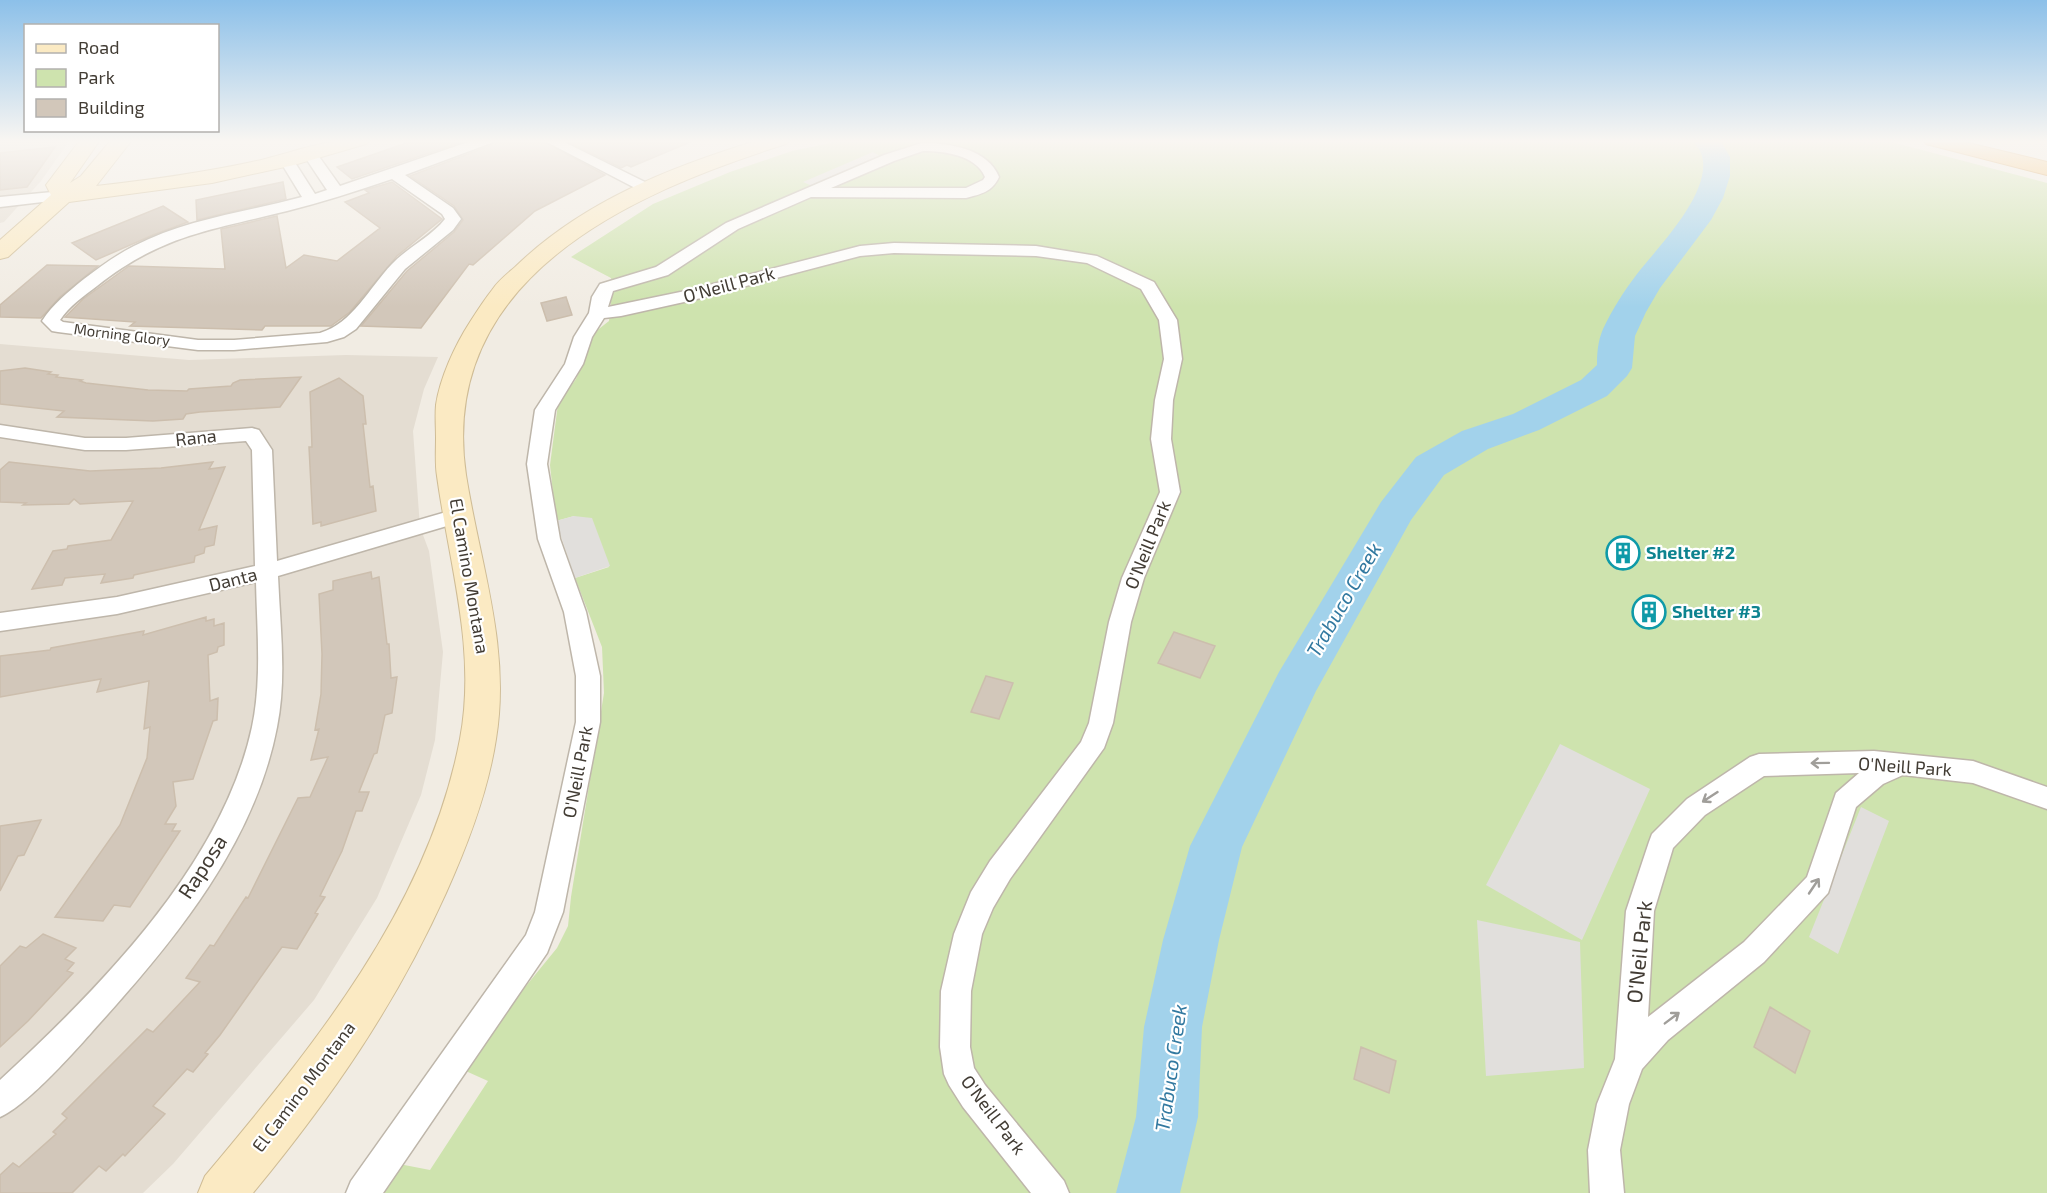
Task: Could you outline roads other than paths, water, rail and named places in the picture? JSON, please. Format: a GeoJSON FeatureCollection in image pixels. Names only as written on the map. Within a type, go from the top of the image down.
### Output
{"type":"FeatureCollection","features":[{"type":"Feature","properties":{"kind":"street"},"geometry":{"type":"LineString","coordinates":[[0,202],[63,196]]}},
{"type":"Feature","properties":{"kind":"street"},"geometry":{"type":"LineString","coordinates":[[0,252],[63,196]]}},
{"type":"Feature","properties":{"kind":"street"},"geometry":{"type":"LineString","coordinates":[[308,196],[311,200]]}},
{"type":"Feature","properties":{"kind":"street","name":"Morning Glory"},"geometry":{"type":"LineString","coordinates":[[325,196],[178,232],[152,242],[107,267],[57,311],[51,321],[58,327],[198,345],[321,338],[338,333],[350,325],[399,266],[447,227],[453,219],[448,212],[425,196]]}},
{"type":"Feature","properties":{"kind":"street","name":"El Camino Montana"},"geometry":{"type":"LineString","coordinates":[[222,1193],[318,1074],[358,1014],[423,901],[457,820],[477,743],[483,708],[484,676],[480,615],[451,472],[447,432],[450,400],[458,369],[477,329],[510,285],[555,243],[603,209],[628,196]]}},
{"type":"Feature","properties":{"kind":"street","name":"O'Neill Park"},"geometry":{"type":"LineString","coordinates":[[363,1193],[537,943],[549,912],[588,722],[588,676],[574,612],[549,539],[537,464],[545,410],[574,364],[583,337],[598,313],[600,297],[606,288],[662,271],[732,226],[805,196]]}},
{"type":"Feature","properties":{"kind":"street","name":"O'Neill Park"},"geometry":{"type":"LineString","coordinates":[[598,313],[621,311],[693,295],[860,251],[894,248],[1036,251],[1091,259],[1148,286],[1168,320],[1173,359],[1164,400],[1161,439],[1170,492],[1166,506],[1133,578],[1120,622],[1101,723],[1091,748],[1000,870],[981,901],[968,934],[956,991],[955,1047],[960,1074],[974,1096],[1052,1193]]}},
{"type":"Feature","properties":{"kind":"street","name":"Rana"},"geometry":{"type":"LineString","coordinates":[[0,431],[85,444],[136,443],[252,434],[262,450],[267,572]]}},
{"type":"Feature","properties":{"kind":"street","name":"Danta"},"geometry":{"type":"LineString","coordinates":[[0,622],[42,618],[173,595],[267,572],[460,515]]}},
{"type":"Feature","properties":{"kind":"street","name":"Raposa"},"geometry":{"type":"LineString","coordinates":[[0,1101],[30,1074],[158,934],[213,857],[250,786],[265,729],[271,677],[267,572]]}},
{"type":"Feature","properties":{"kind":"street","name":"O'Neill Park"},"geometry":{"type":"LineString","coordinates":[[1759,765],[1874,762],[1973,772],[2047,798]]}},
{"type":"Feature","properties":{"kind":"street","name":"O'Neil Park"},"geometry":{"type":"LineString","coordinates":[[1607,1193],[1604,1150],[1613,1104],[1630,1059],[1640,911],[1662,842],[1696,807],[1759,765]]}},
{"type":"Feature","properties":{"kind":"street"},"geometry":{"type":"LineString","coordinates":[[1630,1059],[1657,1029],[1755,952],[1786,919],[1818,884],[1845,801],[1874,776],[1900,766]]}},
{"type":"Feature","properties":{"kind":"waterway","name":"Trabuco Creek"},"geometry":{"type":"LineString","coordinates":[[1148,1193],[1167,1117],[1173,1027],[1191,940],[1216,846],[1295,685],[1395,512],[1430,466],[1475,440],[1526,422],[1594,388],[1614,368],[1616,341],[1629,312],[1638,296],[1680,242],[1709,196]]}},
{"type":"Feature","properties":{"kind":"place","name":"Shelter #2"},"geometry":{"type":"Point","coordinates":[1623,553]}},
{"type":"Feature","properties":{"kind":"place","name":"Shelter #3"},"geometry":{"type":"Point","coordinates":[1649,612]}}]}
